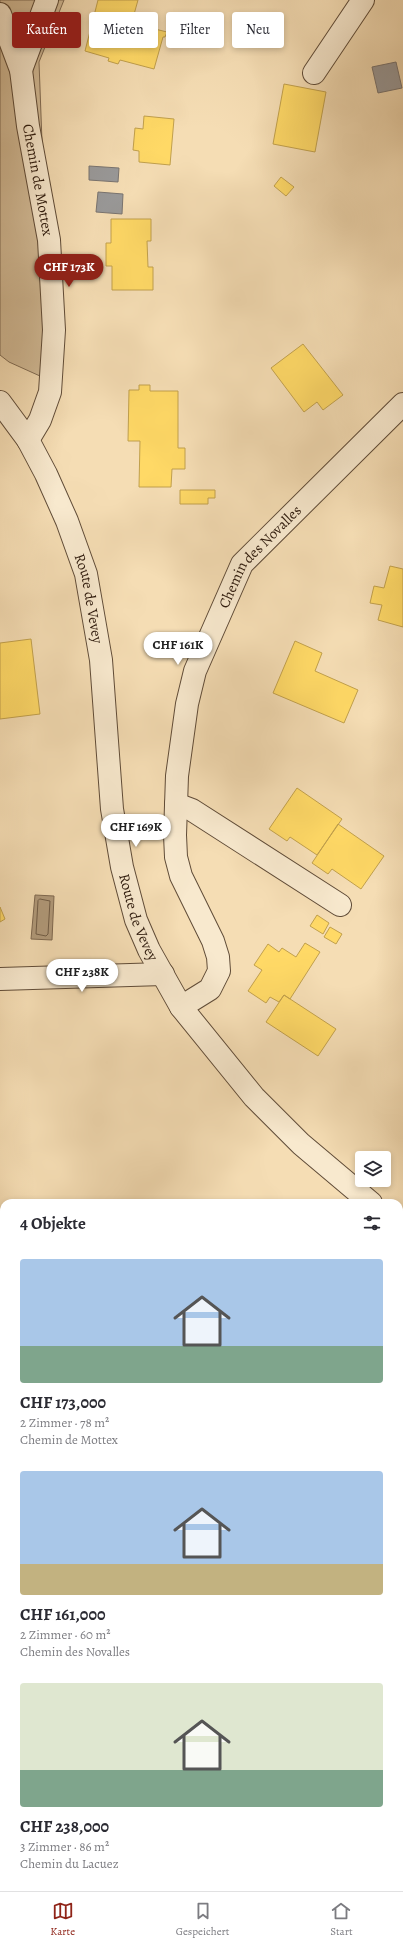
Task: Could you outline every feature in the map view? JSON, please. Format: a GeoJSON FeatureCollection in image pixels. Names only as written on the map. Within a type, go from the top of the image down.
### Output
{"type":"FeatureCollection","features":[{"type":"Feature","properties":{"kind":"street"},"geometry":{"type":"LineString","coordinates":[[20,70],[47,0]]}},
{"type":"Feature","properties":{"kind":"street"},"geometry":{"type":"LineString","coordinates":[[314,74],[362,0]]}},
{"type":"Feature","properties":{"kind":"street","name":"Chemin de Mottex"},"geometry":{"type":"LineString","coordinates":[[0,14],[20,70],[28,126],[49,240],[54,330],[50,392],[40,420],[28,440]]}},
{"type":"Feature","properties":{"kind":"street","name":"Route de Vevey"},"geometry":{"type":"LineString","coordinates":[[0,402],[28,440],[46,474],[67,520],[86,574],[101,660],[112,809],[121,860],[136,920],[181,1007],[220,1057],[276,1121],[332,1172],[366,1199]]}},
{"type":"Feature","properties":{"kind":"street","name":"Chemin des Novalles"},"geometry":{"type":"LineString","coordinates":[[181,1007],[210,989],[219,971],[218,957],[213,942],[181,876],[176,857],[174,835],[177,776],[182,736],[187,704],[195,671],[242,564],[403,404]]}},
{"type":"Feature","properties":{"kind":"street"},"geometry":{"type":"LineString","coordinates":[[176,804],[192,810],[340,905]]}},
{"type":"Feature","properties":{"kind":"street"},"geometry":{"type":"LineString","coordinates":[[0,979],[163,974]]}},
{"type":"Feature","properties":{"kind":"shaded area"},"geometry":{"type":"Polygon","coordinates":[[[0,0],[64,0],[59,12],[12,12],[12,48],[45,48],[39,62],[51,381],[9,362],[0,355],[0,0]]]}},
{"type":"Feature","properties":{"kind":"water"},"geometry":{"type":"Polygon","coordinates":[[[35,895],[54,896],[52,940],[31,939],[35,895]]]}},
{"type":"Feature","properties":{"kind":"building: Wohnen"},"geometry":{"type":"Polygon","coordinates":[[[98,0],[138,0],[135,12],[95,12],[98,0]]]}},
{"type":"Feature","properties":{"kind":"building: Wohnen"},"geometry":{"type":"Polygon","coordinates":[[[158,30],[166,32],[165,37],[163,37],[154,69],[120,60],[118,64],[108,61],[109,58],[85,51],[89,35],[89,48],[158,48],[158,30]]]}},
{"type":"Feature","properties":{"kind":"building: Wohnen"},"geometry":{"type":"Polygon","coordinates":[[[284,84],[326,92],[315,152],[273,144],[284,84]]]}},
{"type":"Feature","properties":{"kind":"building: Wohnen"},"geometry":{"type":"Polygon","coordinates":[[[144,116],[174,119],[170,165],[139,162],[139,151],[133,150],[135,128],[143,129],[144,116]]]}},
{"type":"Feature","properties":{"kind":"building: Wohnen"},"geometry":{"type":"Polygon","coordinates":[[[281,177],[294,187],[286,196],[274,186],[281,177]]]}},
{"type":"Feature","properties":{"kind":"building: Wohnen"},"geometry":{"type":"Polygon","coordinates":[[[111,219],[151,219],[151,241],[147,241],[148,267],[153,267],[153,290],[112,290],[112,266],[106,266],[106,243],[111,243],[111,219]]]}},
{"type":"Feature","properties":{"kind":"building: Wohnen"},"geometry":{"type":"Polygon","coordinates":[[[303,344],[343,395],[323,410],[317,402],[304,412],[271,368],[303,344]]]}},
{"type":"Feature","properties":{"kind":"building: Wohnen"},"geometry":{"type":"Polygon","coordinates":[[[139,385],[150,385],[150,391],[178,391],[178,448],[185,448],[185,469],[172,469],[171,487],[139,487],[140,441],[128,441],[129,390],[139,390],[139,385]]]}},
{"type":"Feature","properties":{"kind":"building: Wohnen"},"geometry":{"type":"Polygon","coordinates":[[[180,490],[215,490],[215,498],[208,498],[208,504],[180,504],[180,490]]]}},
{"type":"Feature","properties":{"kind":"building: Wohnen"},"geometry":{"type":"Polygon","coordinates":[[[390,566],[403,569],[403,627],[378,620],[382,605],[370,603],[374,586],[384,588],[390,566]]]}},
{"type":"Feature","properties":{"kind":"building: Wohnen"},"geometry":{"type":"Polygon","coordinates":[[[31,639],[40,714],[0,719],[0,643],[31,639]]]}},
{"type":"Feature","properties":{"kind":"building: Wohnen"},"geometry":{"type":"Polygon","coordinates":[[[295,641],[322,653],[315,671],[358,690],[344,723],[273,693],[295,641]]]}},
{"type":"Feature","properties":{"kind":"building: Wohnen"},"geometry":{"type":"Polygon","coordinates":[[[297,788],[342,819],[317,855],[290,837],[287,841],[269,829],[297,788]]]}},
{"type":"Feature","properties":{"kind":"building: Wohnen"},"geometry":{"type":"Polygon","coordinates":[[[338,824],[384,856],[361,889],[332,869],[328,874],[312,863],[338,824]]]}},
{"type":"Feature","properties":{"kind":"building: Wohnen"},"geometry":{"type":"Polygon","coordinates":[[[0,907],[5,919],[0,922],[0,907]]]}},
{"type":"Feature","properties":{"kind":"building: Wohnen"},"geometry":{"type":"Polygon","coordinates":[[[317,915],[329,923],[323,934],[310,926],[317,915]]]}},
{"type":"Feature","properties":{"kind":"building: Wohnen"},"geometry":{"type":"Polygon","coordinates":[[[330,927],[342,934],[336,944],[324,937],[330,927]]]}},
{"type":"Feature","properties":{"kind":"building: Wohnen"},"geometry":{"type":"Polygon","coordinates":[[[305,943],[320,952],[290,999],[284,995],[279,1002],[270,997],[266,1003],[248,991],[262,970],[254,965],[268,944],[279,952],[282,948],[296,957],[305,943]]]}},
{"type":"Feature","properties":{"kind":"building: Wohnen"},"geometry":{"type":"Polygon","coordinates":[[[284,995],[336,1029],[318,1056],[266,1022],[284,995]]]}},
{"type":"Feature","properties":{"kind":"building: Industrie"},"geometry":{"type":"Polygon","coordinates":[[[396,62],[402,88],[378,93],[372,67],[396,62]]]}},
{"type":"Feature","properties":{"kind":"building: Industrie"},"geometry":{"type":"Polygon","coordinates":[[[89,166],[119,168],[118,182],[89,180],[89,166]]]}},
{"type":"Feature","properties":{"kind":"building: Industrie"},"geometry":{"type":"Polygon","coordinates":[[[98,192],[123,194],[122,214],[96,212],[98,192]]]}}]}
